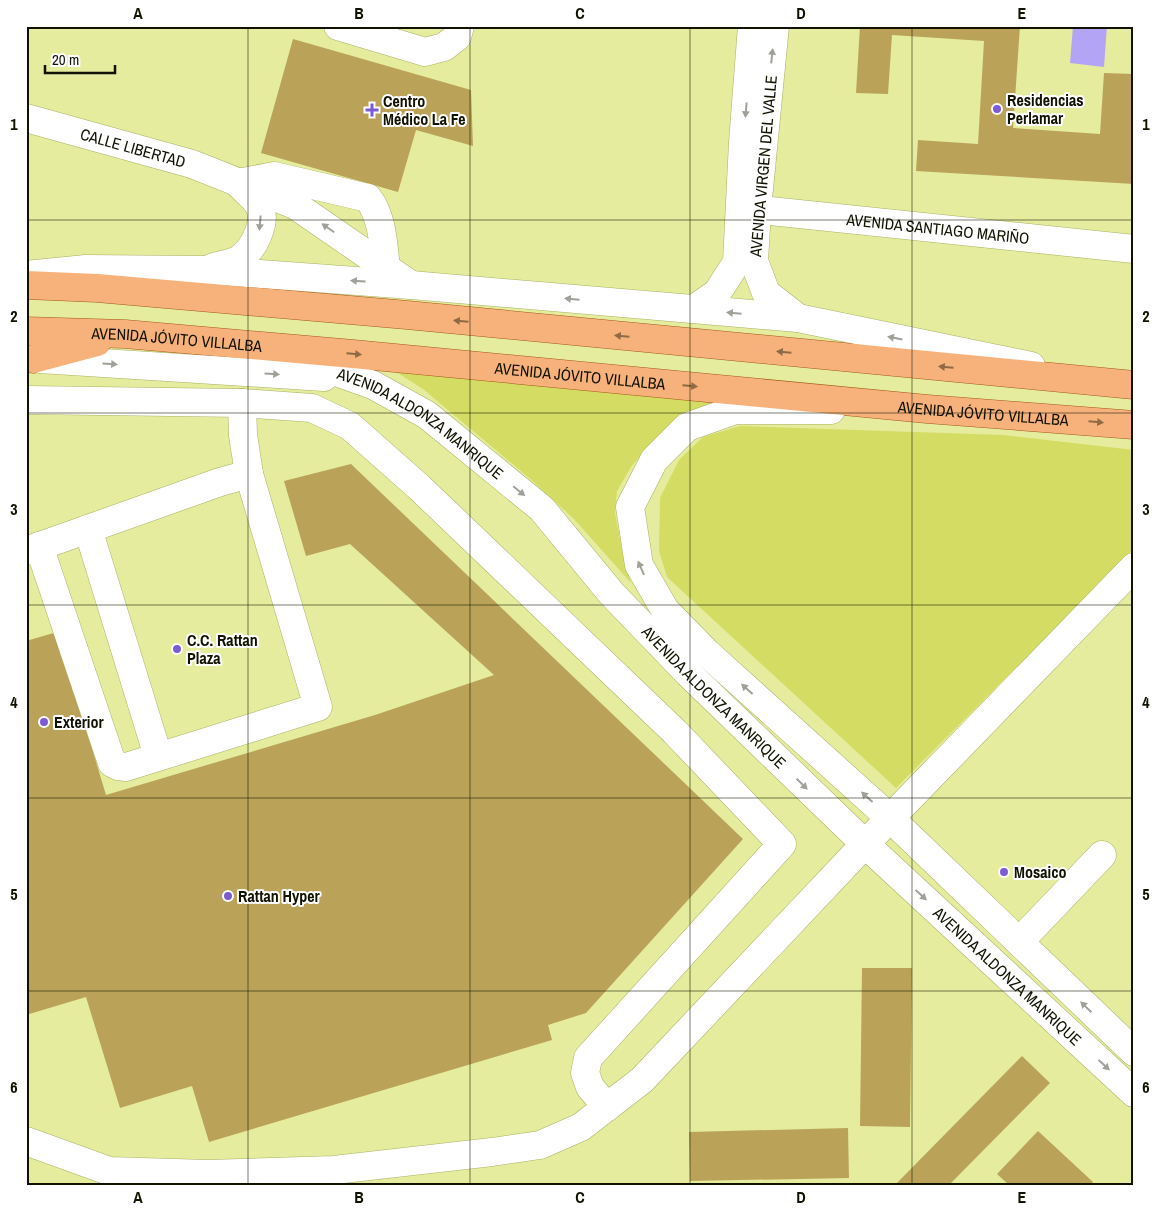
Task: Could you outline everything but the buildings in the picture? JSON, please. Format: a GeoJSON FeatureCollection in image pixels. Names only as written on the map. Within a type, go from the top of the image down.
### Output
{"type":"FeatureCollection","features":[{"type":"Feature","properties":{"kind":"main road"},"geometry":{"type":"LineString","coordinates":[[26,285],[97,288],[358,311],[1134,385]]}},
{"type":"Feature","properties":{"kind":"main road","name":"AVENIDA JÓVITO VILLALBA"},"geometry":{"type":"LineString","coordinates":[[26,331],[125,334],[927,409],[1134,425]]}},
{"type":"Feature","properties":{"kind":"main road"},"geometry":{"type":"LineString","coordinates":[[30,359],[125,334]]}},
{"type":"Feature","properties":{"kind":"street"},"geometry":{"type":"LineString","coordinates":[[338,26],[425,52],[452,37]]}},
{"type":"Feature","properties":{"kind":"street","name":"AVENIDA VIRGEN DEL VALLE"},"geometry":{"type":"LineString","coordinates":[[752,26],[743,142],[754,261],[766,293],[798,318]]}},
{"type":"Feature","properties":{"kind":"street","name":"AVENIDA VIRGEN DEL VALLE"},"geometry":{"type":"LineString","coordinates":[[694,310],[717,292],[737,262],[749,209],[775,26]]}},
{"type":"Feature","properties":{"kind":"street","name":"CALLE LIBERTAD"},"geometry":{"type":"LineString","coordinates":[[26,118],[192,164],[295,205],[411,285]]}},
{"type":"Feature","properties":{"kind":"street"},"geometry":{"type":"LineString","coordinates":[[238,183],[274,176],[368,198],[375,208],[381,225],[386,268]]}},
{"type":"Feature","properties":{"kind":"street"},"geometry":{"type":"LineString","coordinates":[[205,270],[238,260],[252,246],[260,230],[261,215],[259,205],[238,183]]}},
{"type":"Feature","properties":{"kind":"street","name":"AVENIDA SANTIAGO MARIÑO"},"geometry":{"type":"LineString","coordinates":[[749,209],[1134,249]]}},
{"type":"Feature","properties":{"kind":"street"},"geometry":{"type":"LineString","coordinates":[[26,275],[86,268],[205,270],[411,285],[798,318],[1005,360],[1096,382]]}},
{"type":"Feature","properties":{"kind":"street","name":"AVENIDA ALDONZA MANRIQUE"},"geometry":{"type":"LineString","coordinates":[[267,347],[372,385],[427,415],[542,509],[611,593],[689,674],[864,844],[1134,1093]]}},
{"type":"Feature","properties":{"kind":"street"},"geometry":{"type":"LineString","coordinates":[[30,359],[323,377],[372,385]]}},
{"type":"Feature","properties":{"kind":"street"},"geometry":{"type":"LineString","coordinates":[[26,400],[242,403],[312,408],[350,426],[420,488],[675,732],[782,844],[588,1058],[584,1073],[590,1087],[607,1107]]}},
{"type":"Feature","properties":{"kind":"street"},"geometry":{"type":"LineString","coordinates":[[242,403],[243,435],[248,474],[318,707],[126,767],[118,766],[112,763],[33,549],[220,482],[248,474]]}},
{"type":"Feature","properties":{"kind":"street","name":"AVENIDA ALDONZA MANRIQUE"},"geometry":{"type":"LineString","coordinates":[[927,409],[736,410],[688,427],[654,460],[630,507],[639,565],[665,610],[708,653],[890,818],[1019,942],[1129,1037]]}},
{"type":"Feature","properties":{"kind":"street"},"geometry":{"type":"LineString","coordinates":[[88,529],[158,756]]}},
{"type":"Feature","properties":{"kind":"street"},"geometry":{"type":"LineString","coordinates":[[26,1141],[109,1171],[208,1174],[334,1170],[492,1152],[540,1145],[581,1127],[642,1080],[864,844],[1134,567]]}},
{"type":"Feature","properties":{"kind":"street"},"geometry":{"type":"LineString","coordinates":[[1019,942],[1102,854]]}},
{"type":"Feature","properties":{"kind":"green space"},"geometry":{"type":"Polygon","coordinates":[[[393,370],[721,400],[678,419],[652,442],[631,467],[617,491],[615,513],[623,555],[631,583],[574,519],[528,477],[423,389],[393,370]]]}},
{"type":"Feature","properties":{"kind":"green space"},"geometry":{"type":"Polygon","coordinates":[[[740,426],[1003,435],[1134,450],[1134,549],[896,788],[667,577],[659,551],[660,498],[679,460],[703,437],[740,426]]]}},
{"type":"Feature","properties":{"kind":"shaded area"},"geometry":{"type":"Polygon","coordinates":[[[1073,26],[1107,26],[1104,67],[1070,63],[1073,26]]]}},
{"type":"Feature","properties":{"kind":"place","name":"Residencias Perlamar"},"geometry":{"type":"Point","coordinates":[997,109]}},
{"type":"Feature","properties":{"kind":"place","name":"Centro Médico La Fe"},"geometry":{"type":"Point","coordinates":[372,110]}},
{"type":"Feature","properties":{"kind":"place","name":"C.C. Rattan Plaza"},"geometry":{"type":"Point","coordinates":[177,649]}},
{"type":"Feature","properties":{"kind":"place","name":"Exterior"},"geometry":{"type":"Point","coordinates":[44,722]}},
{"type":"Feature","properties":{"kind":"place","name":"Mosaico"},"geometry":{"type":"Point","coordinates":[1004,872]}},
{"type":"Feature","properties":{"kind":"place","name":"Rattan Hyper"},"geometry":{"type":"Point","coordinates":[228,896]}}]}
